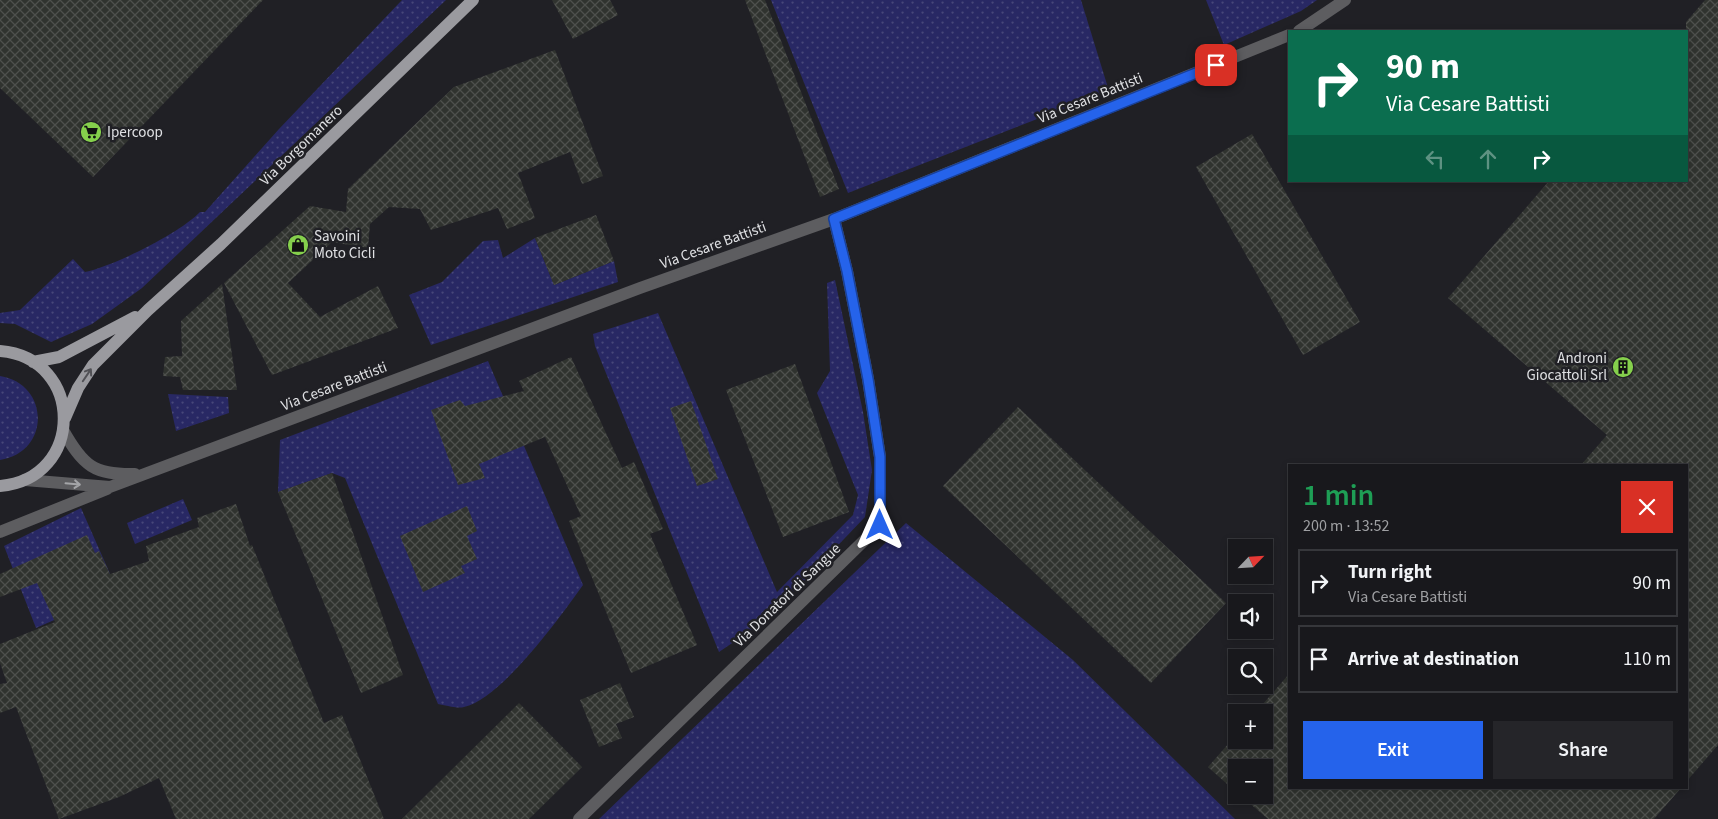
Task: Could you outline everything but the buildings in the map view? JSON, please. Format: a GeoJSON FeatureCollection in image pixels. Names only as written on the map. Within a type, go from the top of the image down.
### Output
{"type":"FeatureCollection","features":[{"type":"Feature","properties":{"kind":"main road","name":"Via Borgomanero"},"geometry":{"type":"LineString","coordinates":[[25,480],[36,474],[50,461],[57,449],[64,424],[78,388],[93,365],[148,310],[221,244],[473,0]]}},
{"type":"Feature","properties":{"kind":"main road","name":"Via Borgomanero"},"geometry":{"type":"LineString","coordinates":[[33,362],[59,357],[148,310]]}},
{"type":"Feature","properties":{"kind":"main road"},"geometry":{"type":"LineString","coordinates":[[0,351],[14,353],[33,362],[52,380],[61,397],[64,424]]}},
{"type":"Feature","properties":{"kind":"main road"},"geometry":{"type":"LineString","coordinates":[[0,486],[25,480]]}},
{"type":"Feature","properties":{"kind":"street"},"geometry":{"type":"LineString","coordinates":[[1300,30],[1345,0]]}},
{"type":"Feature","properties":{"kind":"street","name":"Via Cesare Battisti"},"geometry":{"type":"LineString","coordinates":[[0,532],[110,487],[640,288],[834,219],[1288,35]]}},
{"type":"Feature","properties":{"kind":"street","name":"Via Donatori di Sangue"},"geometry":{"type":"LineString","coordinates":[[579,819],[880,525],[880,457],[868,379],[847,271],[834,219]]}},
{"type":"Feature","properties":{"kind":"street","name":"Via Cesare Battisti"},"geometry":{"type":"LineString","coordinates":[[64,424],[77,454],[99,472],[115,475],[145,474]]}},
{"type":"Feature","properties":{"kind":"street","name":"Via Cesare Battisti"},"geometry":{"type":"LineString","coordinates":[[25,480],[110,487]]}},
{"type":"Feature","properties":{"kind":"shaded area"},"geometry":{"type":"Polygon","coordinates":[[[402,0],[446,0],[142,288],[92,324],[51,342],[15,324],[0,323],[0,313],[20,310],[73,259],[85,272],[97,269],[146,248],[178,229],[200,212],[205,212],[279,129],[402,0]]]}},
{"type":"Feature","properties":{"kind":"shaded area"},"geometry":{"type":"Polygon","coordinates":[[[771,0],[1081,0],[1109,91],[848,193],[771,0]]]}},
{"type":"Feature","properties":{"kind":"shaded area"},"geometry":{"type":"Polygon","coordinates":[[[1206,0],[1317,0],[1301,11],[1224,45],[1206,0]]]}},
{"type":"Feature","properties":{"kind":"shaded area"},"geometry":{"type":"Polygon","coordinates":[[[535,238],[554,285],[614,261],[618,282],[431,345],[409,295],[442,282],[483,241],[498,240],[503,258],[535,238]]]}},
{"type":"Feature","properties":{"kind":"shaded area"},"geometry":{"type":"Polygon","coordinates":[[[835,280],[863,412],[872,470],[865,517],[782,604],[784,608],[719,652],[595,346],[593,334],[658,313],[777,592],[853,515],[858,495],[817,393],[830,371],[827,283],[835,280]]]}},
{"type":"Feature","properties":{"kind":"shaded area"},"geometry":{"type":"Polygon","coordinates":[[[488,361],[583,585],[529,655],[512,673],[479,701],[458,708],[438,704],[345,478],[332,473],[278,492],[280,440],[488,361]]]}},
{"type":"Feature","properties":{"kind":"shaded area"},"geometry":{"type":"Polygon","coordinates":[[[0,376],[16,382],[28,391],[35,404],[38,418],[36,432],[29,445],[17,454],[0,460],[0,376]]]}},
{"type":"Feature","properties":{"kind":"shaded area"},"geometry":{"type":"Polygon","coordinates":[[[168,394],[228,397],[229,413],[176,431],[168,394]]]}},
{"type":"Feature","properties":{"kind":"shaded area"},"geometry":{"type":"Polygon","coordinates":[[[183,499],[192,520],[135,544],[127,523],[183,499]]]}},
{"type":"Feature","properties":{"kind":"shaded area"},"geometry":{"type":"Polygon","coordinates":[[[81,508],[118,592],[36,628],[4,546],[81,508]]]}},
{"type":"Feature","properties":{"kind":"shaded area"},"geometry":{"type":"Polygon","coordinates":[[[906,523],[1073,660],[1235,819],[599,819],[906,523]]]}},
{"type":"Feature","properties":{"kind":"place","name":"Ipercoop"},"geometry":{"type":"Point","coordinates":[91,132]}},
{"type":"Feature","properties":{"kind":"place","name":"Savoini Moto Cicli"},"geometry":{"type":"Point","coordinates":[298,245]}},
{"type":"Feature","properties":{"kind":"place","name":"Androni Giocattoli Srl"},"geometry":{"type":"Point","coordinates":[1623,367]}},
{"type":"Feature","properties":{"kind":"route"},"geometry":{"type":"LineString","coordinates":[[880,525],[880,457],[868,379],[847,271],[834,219],[1216,65]]}}]}
